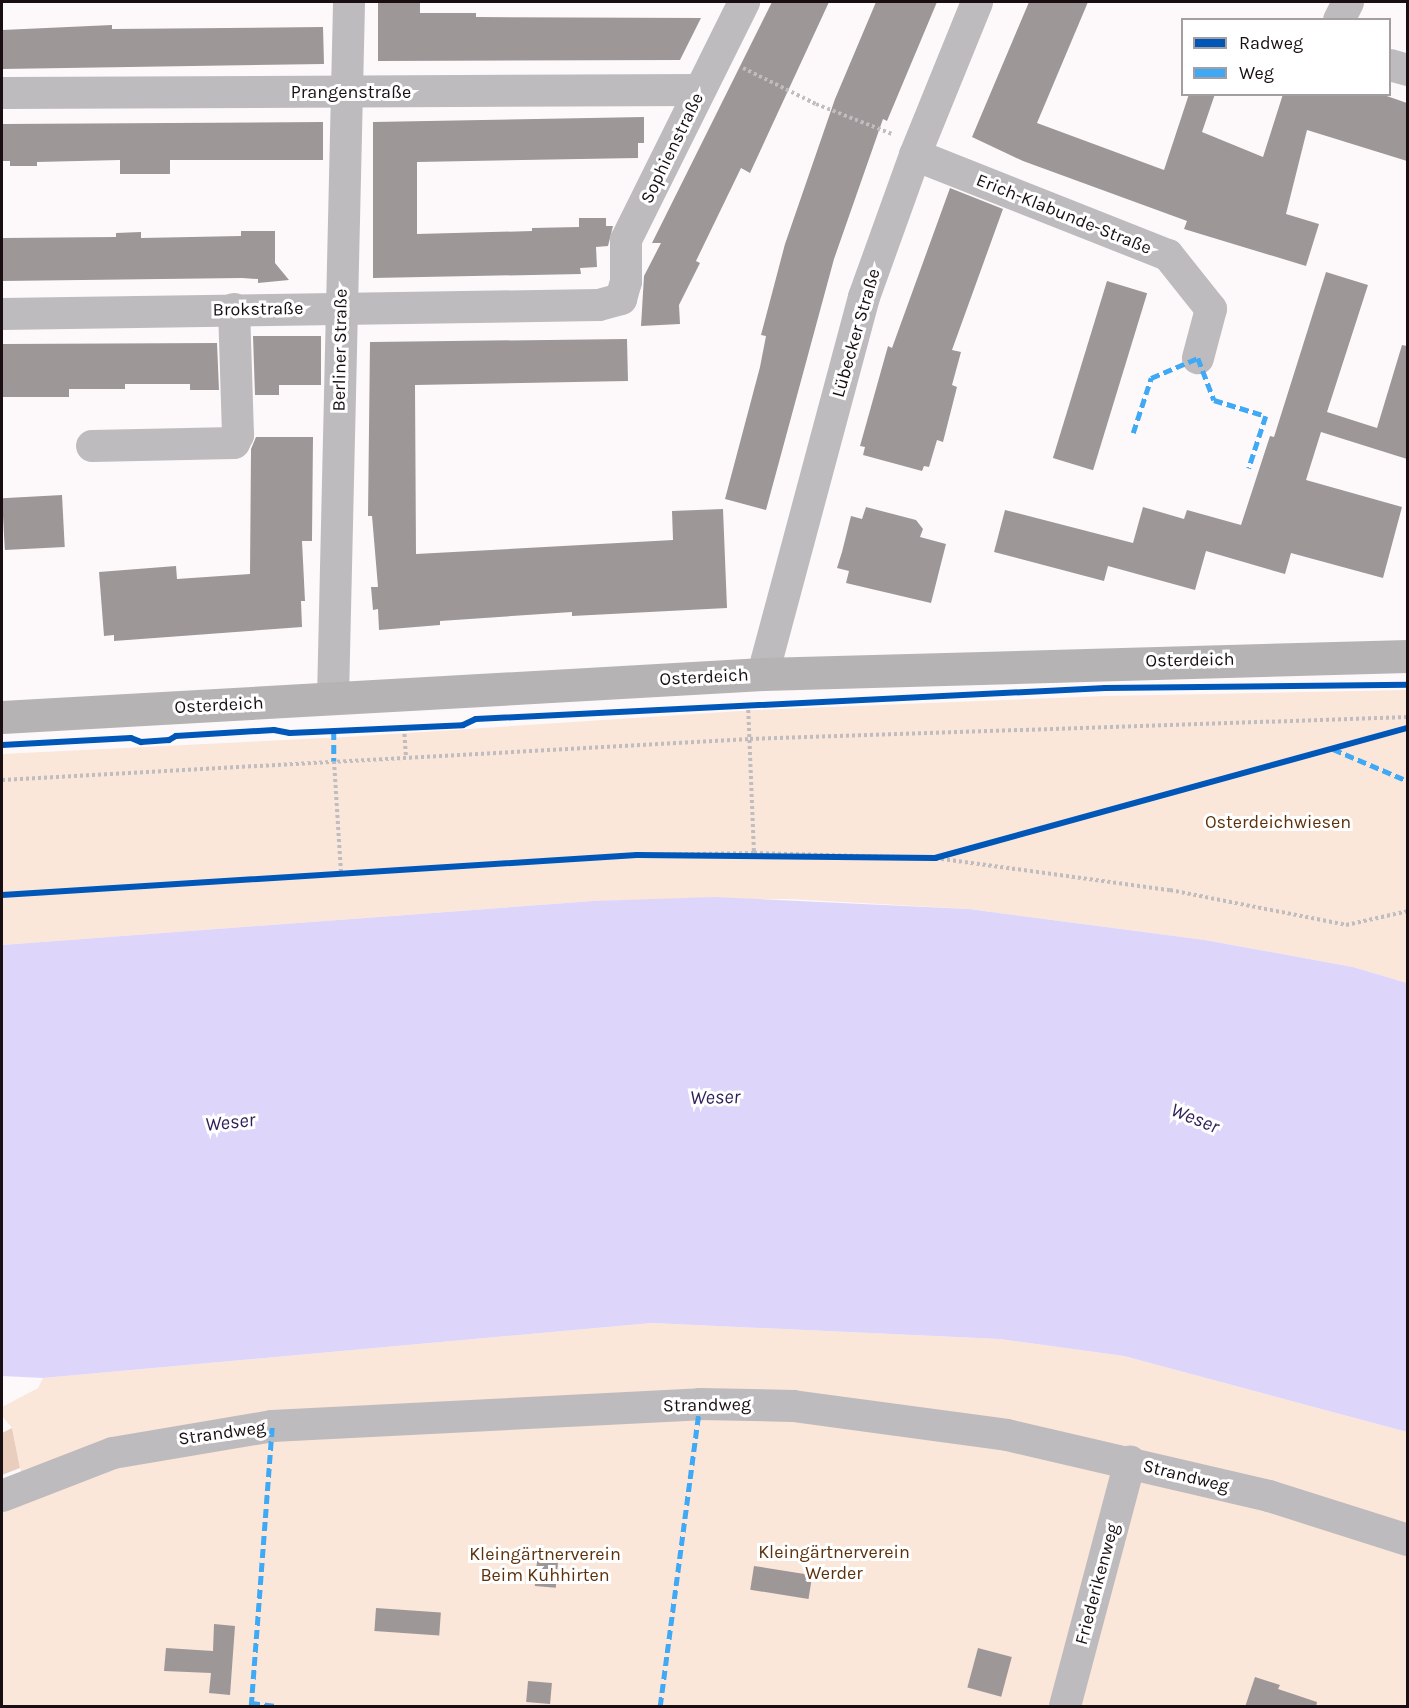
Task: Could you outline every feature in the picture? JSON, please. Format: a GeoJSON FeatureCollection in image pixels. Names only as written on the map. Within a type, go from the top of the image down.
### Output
{"type":"FeatureCollection","features":[{"type":"Feature","properties":{"kind":"main road","name":"Osterdeich"},"geometry":{"type":"LineString","coordinates":[[2,717],[333,698],[753,684],[1407,656]]}},
{"type":"Feature","properties":{"kind":"street","name":"Berliner Straße"},"geometry":{"type":"LineString","coordinates":[[333,698],[344,92],[349,2]]}},
{"type":"Feature","properties":{"kind":"street","name":"Sophienstraße"},"geometry":{"type":"LineString","coordinates":[[621,300],[626,282],[626,240],[744,2]]}},
{"type":"Feature","properties":{"kind":"street","name":"Lübecker Straße"},"geometry":{"type":"LineString","coordinates":[[753,684],[864,297],[915,155],[977,2]]}},
{"type":"Feature","properties":{"kind":"street"},"geometry":{"type":"LineString","coordinates":[[1340,18],[1348,2]]}},
{"type":"Feature","properties":{"kind":"street"},"geometry":{"type":"LineString","coordinates":[[1391,66],[1407,70]]}},
{"type":"Feature","properties":{"kind":"street","name":"Prangenstraße"},"geometry":{"type":"LineString","coordinates":[[2,93],[700,90]]}},
{"type":"Feature","properties":{"kind":"street","name":"Erich-Klabunde-Straße"},"geometry":{"type":"LineString","coordinates":[[915,155],[1168,255],[1211,309],[1198,358]]}},
{"type":"Feature","properties":{"kind":"street","name":"Brokstraße"},"geometry":{"type":"LineString","coordinates":[[2,314],[341,307],[599,305],[621,300]]}},
{"type":"Feature","properties":{"kind":"street"},"geometry":{"type":"LineString","coordinates":[[92,446],[234,443],[238,435],[234,309]]}},
{"type":"Feature","properties":{"kind":"street","name":"Strandweg"},"geometry":{"type":"LineString","coordinates":[[2,1496],[112,1453],[272,1426],[700,1404],[793,1406],[890,1417],[1007,1435],[1269,1496],[1407,1540]]}},
{"type":"Feature","properties":{"kind":"street","name":"Friederikenweg"},"geometry":{"type":"LineString","coordinates":[[1065,1707],[1130,1462]]}},
{"type":"Feature","properties":{"kind":"path"},"geometry":{"type":"LineString","coordinates":[[717,56],[816,104],[897,136],[915,155]]}},
{"type":"Feature","properties":{"kind":"path"},"geometry":{"type":"LineString","coordinates":[[736,705],[753,684]]}},
{"type":"Feature","properties":{"kind":"path"},"geometry":{"type":"LineString","coordinates":[[753,684],[750,739],[754,853]]}},
{"type":"Feature","properties":{"kind":"path"},"geometry":{"type":"LineString","coordinates":[[2,780],[750,739],[1407,717]]}},
{"type":"Feature","properties":{"kind":"path"},"geometry":{"type":"LineString","coordinates":[[392,728],[416,727]]}},
{"type":"Feature","properties":{"kind":"path"},"geometry":{"type":"LineString","coordinates":[[404,728],[406,758]]}},
{"type":"Feature","properties":{"kind":"path"},"geometry":{"type":"LineString","coordinates":[[935,858],[1407,728]]}},
{"type":"Feature","properties":{"kind":"path"},"geometry":{"type":"LineString","coordinates":[[334,761],[341,872]]}},
{"type":"Feature","properties":{"kind":"path"},"geometry":{"type":"LineString","coordinates":[[2,895],[637,855],[754,853],[935,858],[1170,890],[1346,925],[1407,911]]}},
{"type":"Feature","properties":{"kind":"green space","name":"Osterdeichwiesen"},"geometry":{"type":"Polygon","coordinates":[[[1407,690],[1407,983],[1353,967],[1205,940],[969,909],[789,899],[593,901],[2,945],[2,754],[346,737],[756,710],[1105,696],[1407,690]]]}},
{"type":"Feature","properties":{"kind":"green space"},"geometry":{"type":"Polygon","coordinates":[[[652,1323],[999,1339],[1124,1356],[1407,1432],[1407,1706],[2,1706],[2,1511],[22,1477],[12,1428],[2,1416],[2,1407],[38,1388],[43,1378],[652,1323]]]}},
{"type":"Feature","properties":{"kind":"shaded area"},"geometry":{"type":"Polygon","coordinates":[[[12,1428],[20,1468],[2,1475],[2,1433],[12,1428]]]}},
{"type":"Feature","properties":{"kind":"water","name":"Weser"},"geometry":{"type":"Polygon","coordinates":[[[714,897],[969,909],[1205,940],[1353,967],[1407,983],[1407,1432],[1124,1356],[999,1339],[652,1323],[43,1378],[2,1376],[2,945],[593,901],[714,897]]]}},
{"type":"Feature","properties":{"kind":"building"},"geometry":{"type":"Polygon","coordinates":[[[378,2],[420,2],[420,13],[476,13],[476,17],[701,18],[680,60],[378,61],[378,2]]]}},
{"type":"Feature","properties":{"kind":"building"},"geometry":{"type":"Polygon","coordinates":[[[772,2],[829,2],[750,173],[741,168],[696,261],[700,263],[679,305],[680,324],[641,326],[644,276],[661,243],[652,243],[772,2]]]}},
{"type":"Feature","properties":{"kind":"building"},"geometry":{"type":"Polygon","coordinates":[[[876,2],[937,2],[887,121],[883,119],[834,259],[766,510],[725,499],[760,367],[766,336],[761,335],[785,244],[835,99],[876,2]]]}},
{"type":"Feature","properties":{"kind":"building"},"geometry":{"type":"Polygon","coordinates":[[[1029,2],[1088,2],[1037,123],[1164,170],[1188,96],[1214,96],[1202,132],[1263,157],[1282,96],[1387,96],[1407,103],[1407,161],[1307,130],[1286,214],[1319,224],[1306,266],[1184,229],[1187,221],[1023,161],[972,137],[1029,2]]]}},
{"type":"Feature","properties":{"kind":"building"},"geometry":{"type":"Polygon","coordinates":[[[112,25],[112,29],[323,27],[324,64],[2,69],[2,30],[112,25]]]}},
{"type":"Feature","properties":{"kind":"building"},"geometry":{"type":"Polygon","coordinates":[[[644,117],[644,143],[638,143],[638,158],[417,162],[417,234],[532,231],[532,228],[579,227],[579,218],[606,218],[606,226],[613,226],[608,246],[596,247],[597,267],[580,268],[581,274],[373,278],[373,122],[644,117]]]}},
{"type":"Feature","properties":{"kind":"building"},"geometry":{"type":"Polygon","coordinates":[[[323,122],[323,160],[170,160],[170,174],[120,174],[120,160],[37,162],[37,166],[10,166],[10,161],[2,161],[2,124],[323,122]]]}},
{"type":"Feature","properties":{"kind":"building"},"geometry":{"type":"Polygon","coordinates":[[[950,188],[1003,209],[952,350],[961,352],[952,385],[957,387],[943,442],[937,440],[929,467],[924,466],[922,471],[863,455],[865,447],[860,446],[888,346],[892,348],[950,188]]]}},
{"type":"Feature","properties":{"kind":"building"},"geometry":{"type":"Polygon","coordinates":[[[241,231],[275,231],[275,263],[289,280],[258,283],[258,279],[242,278],[2,281],[2,238],[116,237],[116,233],[141,232],[141,238],[241,236],[241,231]]]}},
{"type":"Feature","properties":{"kind":"building"},"geometry":{"type":"Polygon","coordinates":[[[1326,272],[1368,285],[1327,412],[1377,428],[1402,345],[1407,346],[1407,459],[1321,432],[1306,480],[1402,507],[1383,578],[1291,553],[1285,574],[1206,551],[1195,590],[1108,566],[1104,581],[994,552],[1005,510],[1133,543],[1143,507],[1184,519],[1187,510],[1241,525],[1270,436],[1274,437],[1326,272]]]}},
{"type":"Feature","properties":{"kind":"building"},"geometry":{"type":"Polygon","coordinates":[[[1107,281],[1147,293],[1093,470],[1053,458],[1107,281]]]}},
{"type":"Feature","properties":{"kind":"building"},"geometry":{"type":"Polygon","coordinates":[[[253,336],[321,336],[321,385],[279,385],[279,395],[255,395],[253,336]]]}},
{"type":"Feature","properties":{"kind":"building"},"geometry":{"type":"Polygon","coordinates":[[[627,339],[628,381],[415,385],[416,554],[673,540],[672,511],[723,509],[727,608],[572,616],[572,612],[440,621],[440,625],[379,630],[378,609],[373,610],[371,587],[378,587],[372,516],[368,516],[370,342],[627,339]]]}},
{"type":"Feature","properties":{"kind":"building"},"geometry":{"type":"Polygon","coordinates":[[[217,343],[219,390],[190,390],[190,384],[125,384],[125,389],[69,389],[69,397],[2,397],[2,344],[217,343]]]}},
{"type":"Feature","properties":{"kind":"building"},"geometry":{"type":"Polygon","coordinates":[[[256,437],[313,437],[312,541],[302,541],[305,601],[301,601],[302,627],[114,641],[114,635],[104,636],[99,572],[176,566],[177,579],[250,574],[251,449],[256,437]]]}},
{"type":"Feature","properties":{"kind":"building"},"geometry":{"type":"Polygon","coordinates":[[[62,495],[65,547],[5,550],[2,498],[62,495]]]}},
{"type":"Feature","properties":{"kind":"building"},"geometry":{"type":"Polygon","coordinates":[[[866,507],[916,520],[923,529],[920,537],[946,544],[931,603],[846,583],[849,571],[837,568],[851,516],[862,519],[866,507]]]}},
{"type":"Feature","properties":{"kind":"building"},"geometry":{"type":"Polygon","coordinates":[[[537,1561],[558,1563],[556,1588],[535,1586],[537,1561]]]}},
{"type":"Feature","properties":{"kind":"building"},"geometry":{"type":"Polygon","coordinates":[[[754,1566],[812,1575],[809,1599],[750,1590],[754,1566]]]}},
{"type":"Feature","properties":{"kind":"building"},"geometry":{"type":"Polygon","coordinates":[[[376,1608],[441,1613],[439,1635],[374,1631],[376,1608]]]}},
{"type":"Feature","properties":{"kind":"building"},"geometry":{"type":"Polygon","coordinates":[[[214,1624],[235,1626],[230,1695],[209,1693],[211,1673],[164,1671],[166,1648],[213,1651],[214,1624]]]}},
{"type":"Feature","properties":{"kind":"building"},"geometry":{"type":"Polygon","coordinates":[[[978,1648],[1012,1657],[1001,1697],[967,1688],[978,1648]]]}},
{"type":"Feature","properties":{"kind":"building"},"geometry":{"type":"Polygon","coordinates":[[[1255,1677],[1280,1685],[1278,1689],[1317,1702],[1316,1707],[1245,1707],[1255,1677]]]}},
{"type":"Feature","properties":{"kind":"building"},"geometry":{"type":"Polygon","coordinates":[[[528,1681],[552,1683],[550,1704],[526,1702],[528,1681]]]}},
{"type":"Feature","properties":{"kind":"marked path"},"geometry":{"type":"LineString","coordinates":[[1133,433],[1151,378],[1198,358],[1214,400],[1266,416],[1249,468]]}},
{"type":"Feature","properties":{"kind":"marked path"},"geometry":{"type":"LineString","coordinates":[[334,731],[334,761]]}},
{"type":"Feature","properties":{"kind":"marked path"},"geometry":{"type":"LineString","coordinates":[[1333,749],[1408,781]]}},
{"type":"Feature","properties":{"kind":"marked path"},"geometry":{"type":"LineString","coordinates":[[660,1706],[700,1404]]}},
{"type":"Feature","properties":{"kind":"marked path"},"geometry":{"type":"LineString","coordinates":[[251,1706],[272,1426]]}},
{"type":"Feature","properties":{"kind":"marked path"},"geometry":{"type":"LineString","coordinates":[[251,1703],[274,1706]]}},
{"type":"Feature","properties":{"kind":"cycle path"},"geometry":{"type":"LineString","coordinates":[[2,745],[131,738],[141,742],[169,740],[176,736],[274,730],[290,733],[463,725],[476,719],[1105,688],[1408,685]]}},
{"type":"Feature","properties":{"kind":"cycle path"},"geometry":{"type":"LineString","coordinates":[[2,895],[637,855],[935,858],[1408,728]]}},
{"type":"Feature","properties":{"kind":"park label","name":"Kleingärtnerverein Werder"},"geometry":{"type":"Point","coordinates":[834,1563]}},
{"type":"Feature","properties":{"kind":"park label","name":"Kleingärtnerverein Beim Kuhhirten"},"geometry":{"type":"Point","coordinates":[545,1565]}}]}
